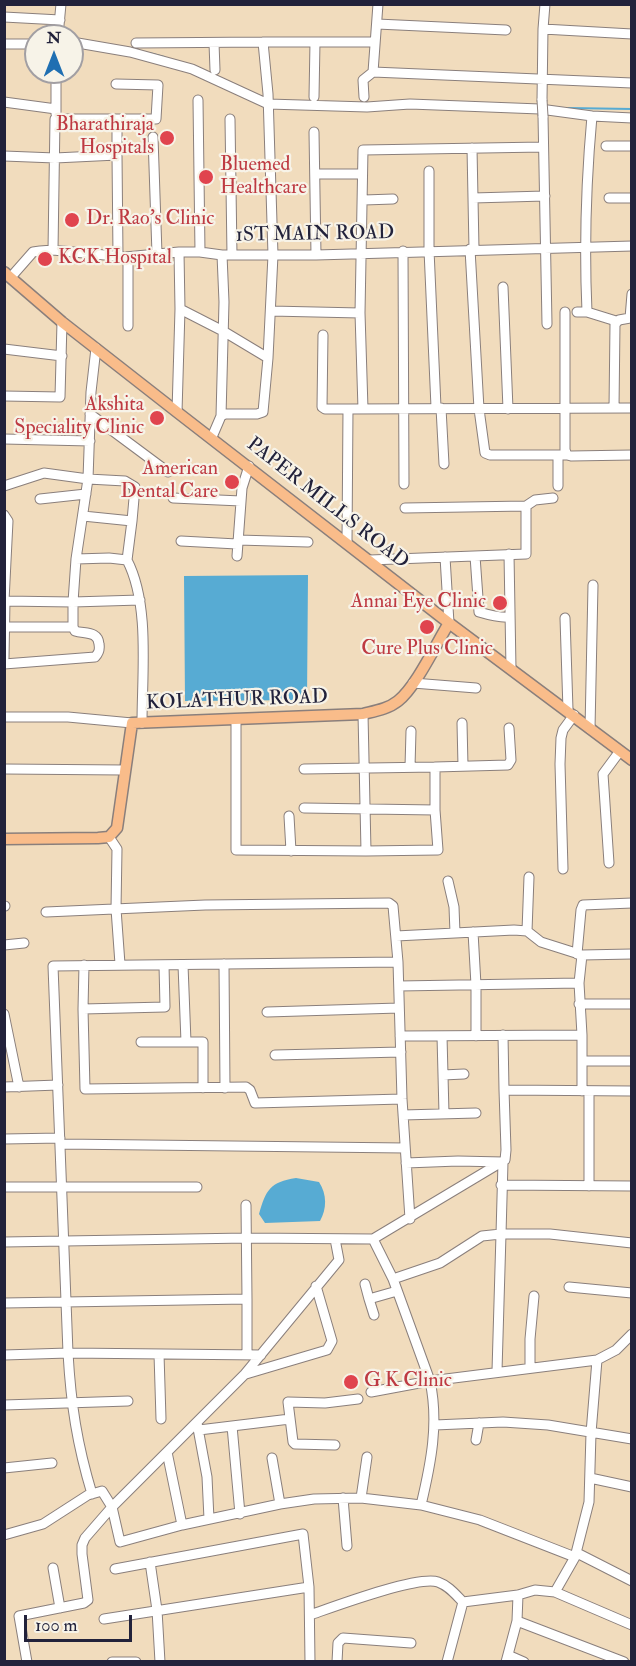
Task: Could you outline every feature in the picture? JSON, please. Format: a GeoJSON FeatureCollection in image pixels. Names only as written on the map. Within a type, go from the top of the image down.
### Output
{"type":"FeatureCollection","features":[{"type":"Feature","properties":{"kind":"main road","name":"PAPER MILLS ROAD"},"geometry":{"type":"LineString","coordinates":[[8,274],[62,322],[177,412],[632,760]]}},
{"type":"Feature","properties":{"kind":"main road","name":"KOLATHUR ROAD"},"geometry":{"type":"LineString","coordinates":[[109,837],[117,828],[124,770],[137,723],[363,714],[386,708],[399,700],[413,683],[449,622]]}},
{"type":"Feature","properties":{"kind":"main road"},"geometry":{"type":"LineString","coordinates":[[4,839],[109,837]]}},
{"type":"Feature","properties":{"kind":"street"},"geometry":{"type":"LineString","coordinates":[[60,24],[62,4]]}},
{"type":"Feature","properties":{"kind":"street"},"geometry":{"type":"LineString","coordinates":[[373,72],[378,4]]}},
{"type":"Feature","properties":{"kind":"street"},"geometry":{"type":"LineString","coordinates":[[545,4],[542,100],[547,324]]}},
{"type":"Feature","properties":{"kind":"street"},"geometry":{"type":"LineString","coordinates":[[4,17],[60,20]]}},
{"type":"Feature","properties":{"kind":"street"},"geometry":{"type":"LineString","coordinates":[[377,24],[506,30]]}},
{"type":"Feature","properties":{"kind":"street"},"geometry":{"type":"LineString","coordinates":[[543,29],[632,34]]}},
{"type":"Feature","properties":{"kind":"street"},"geometry":{"type":"LineString","coordinates":[[221,416],[263,412],[273,255],[268,100],[263,42]]}},
{"type":"Feature","properties":{"kind":"street"},"geometry":{"type":"LineString","coordinates":[[315,42],[316,102]]}},
{"type":"Feature","properties":{"kind":"street"},"geometry":{"type":"LineString","coordinates":[[136,43],[374,42]]}},
{"type":"Feature","properties":{"kind":"street"},"geometry":{"type":"LineString","coordinates":[[214,43],[215,70]]}},
{"type":"Feature","properties":{"kind":"street"},"geometry":{"type":"LineString","coordinates":[[5,44],[24,44]]}},
{"type":"Feature","properties":{"kind":"street"},"geometry":{"type":"LineString","coordinates":[[84,44],[130,52],[192,69],[249,95],[295,104],[316,102],[367,107],[411,104],[632,118]]}},
{"type":"Feature","properties":{"kind":"street"},"geometry":{"type":"LineString","coordinates":[[364,97],[363,80],[373,72],[632,83]]}},
{"type":"Feature","properties":{"kind":"street"},"geometry":{"type":"LineString","coordinates":[[53,250],[56,84]]}},
{"type":"Feature","properties":{"kind":"street"},"geometry":{"type":"LineString","coordinates":[[4,102],[56,114],[117,119],[156,118],[158,85],[116,84]]}},
{"type":"Feature","properties":{"kind":"street"},"geometry":{"type":"LineString","coordinates":[[198,100],[200,252]]}},
{"type":"Feature","properties":{"kind":"street"},"geometry":{"type":"LineString","coordinates":[[592,116],[586,187],[582,312],[616,321],[630,318],[632,294]]}},
{"type":"Feature","properties":{"kind":"street"},"geometry":{"type":"LineString","coordinates":[[212,437],[221,416],[230,118]]}},
{"type":"Feature","properties":{"kind":"street"},"geometry":{"type":"LineString","coordinates":[[117,119],[117,155],[128,326]]}},
{"type":"Feature","properties":{"kind":"street"},"geometry":{"type":"LineString","coordinates":[[314,132],[316,255]]}},
{"type":"Feature","properties":{"kind":"street"},"geometry":{"type":"LineString","coordinates":[[153,137],[157,254]]}},
{"type":"Feature","properties":{"kind":"street"},"geometry":{"type":"LineString","coordinates":[[606,146],[632,146]]}},
{"type":"Feature","properties":{"kind":"street"},"geometry":{"type":"LineString","coordinates":[[363,409],[360,313],[364,200],[362,153],[367,149],[543,147]]}},
{"type":"Feature","properties":{"kind":"street"},"geometry":{"type":"LineString","coordinates":[[472,148],[472,249],[479,410],[485,453],[490,455],[632,455]]}},
{"type":"Feature","properties":{"kind":"street"},"geometry":{"type":"LineString","coordinates":[[4,156],[55,158],[117,155]]}},
{"type":"Feature","properties":{"kind":"street"},"geometry":{"type":"LineString","coordinates":[[429,171],[429,250],[444,464]]}},
{"type":"Feature","properties":{"kind":"street"},"geometry":{"type":"LineString","coordinates":[[315,174],[362,174]]}},
{"type":"Feature","properties":{"kind":"street"},"geometry":{"type":"LineString","coordinates":[[473,198],[545,196]]}},
{"type":"Feature","properties":{"kind":"street"},"geometry":{"type":"LineString","coordinates":[[609,198],[632,198]]}},
{"type":"Feature","properties":{"kind":"street"},"geometry":{"type":"LineString","coordinates":[[364,200],[393,199]]}},
{"type":"Feature","properties":{"kind":"street","name":"1ST MAIN ROAD"},"geometry":{"type":"LineString","coordinates":[[8,274],[33,252],[53,250],[123,256],[179,252],[227,255],[316,255],[632,246]]}},
{"type":"Feature","properties":{"kind":"street"},"geometry":{"type":"LineString","coordinates":[[403,251],[404,484]]}},
{"type":"Feature","properties":{"kind":"street"},"geometry":{"type":"LineString","coordinates":[[177,412],[179,252]]}},
{"type":"Feature","properties":{"kind":"street"},"geometry":{"type":"LineString","coordinates":[[503,287],[508,410]]}},
{"type":"Feature","properties":{"kind":"street"},"geometry":{"type":"LineString","coordinates":[[180,309],[268,358]]}},
{"type":"Feature","properties":{"kind":"street"},"geometry":{"type":"LineString","coordinates":[[270,311],[360,313]]}},
{"type":"Feature","properties":{"kind":"street"},"geometry":{"type":"LineString","coordinates":[[558,486],[565,450],[566,312]]}},
{"type":"Feature","properties":{"kind":"street"},"geometry":{"type":"LineString","coordinates":[[614,408],[616,321]]}},
{"type":"Feature","properties":{"kind":"street"},"geometry":{"type":"LineString","coordinates":[[4,396],[60,397],[62,322]]}},
{"type":"Feature","properties":{"kind":"street"},"geometry":{"type":"LineString","coordinates":[[323,335],[322,406],[325,409],[632,408]]}},
{"type":"Feature","properties":{"kind":"street"},"geometry":{"type":"LineString","coordinates":[[4,663],[61,661],[98,655],[99,640],[96,636],[75,631],[73,627],[76,559],[88,479],[90,414],[96,348]]}},
{"type":"Feature","properties":{"kind":"street"},"geometry":{"type":"LineString","coordinates":[[4,349],[62,356]]}},
{"type":"Feature","properties":{"kind":"street"},"geometry":{"type":"LineString","coordinates":[[347,542],[348,409]]}},
{"type":"Feature","properties":{"kind":"street"},"geometry":{"type":"LineString","coordinates":[[90,414],[168,472]]}},
{"type":"Feature","properties":{"kind":"street"},"geometry":{"type":"LineString","coordinates":[[4,439],[90,441]]}},
{"type":"Feature","properties":{"kind":"street"},"geometry":{"type":"LineString","coordinates":[[237,556],[244,478],[249,466]]}},
{"type":"Feature","properties":{"kind":"street"},"geometry":{"type":"LineString","coordinates":[[4,486],[40,473],[125,481],[135,487],[127,560],[133,572],[140,600],[142,633],[137,723],[68,717],[4,717]]}},
{"type":"Feature","properties":{"kind":"street"},"geometry":{"type":"LineString","coordinates":[[40,499],[86,495]]}},
{"type":"Feature","properties":{"kind":"street"},"geometry":{"type":"LineString","coordinates":[[173,498],[241,501]]}},
{"type":"Feature","properties":{"kind":"street"},"geometry":{"type":"LineString","coordinates":[[405,508],[526,506],[535,500],[553,498]]}},
{"type":"Feature","properties":{"kind":"street"},"geometry":{"type":"LineString","coordinates":[[370,560],[526,554],[526,506]]}},
{"type":"Feature","properties":{"kind":"street"},"geometry":{"type":"LineString","coordinates":[[4,514],[8,521],[4,658]]}},
{"type":"Feature","properties":{"kind":"street"},"geometry":{"type":"LineString","coordinates":[[83,516],[132,521]]}},
{"type":"Feature","properties":{"kind":"street"},"geometry":{"type":"LineString","coordinates":[[181,541],[308,542]]}},
{"type":"Feature","properties":{"kind":"street"},"geometry":{"type":"LineString","coordinates":[[509,554],[511,669]]}},
{"type":"Feature","properties":{"kind":"street"},"geometry":{"type":"LineString","coordinates":[[475,556],[479,612],[510,617]]}},
{"type":"Feature","properties":{"kind":"street"},"geometry":{"type":"LineString","coordinates":[[445,557],[449,622]]}},
{"type":"Feature","properties":{"kind":"street"},"geometry":{"type":"LineString","coordinates":[[76,559],[127,560]]}},
{"type":"Feature","properties":{"kind":"street"},"geometry":{"type":"LineString","coordinates":[[590,729],[594,585]]}},
{"type":"Feature","properties":{"kind":"street"},"geometry":{"type":"LineString","coordinates":[[5,602],[140,600]]}},
{"type":"Feature","properties":{"kind":"street"},"geometry":{"type":"LineString","coordinates":[[563,869],[561,738],[571,713],[565,618]]}},
{"type":"Feature","properties":{"kind":"street"},"geometry":{"type":"LineString","coordinates":[[5,627],[73,627]]}},
{"type":"Feature","properties":{"kind":"street"},"geometry":{"type":"LineString","coordinates":[[413,683],[476,688]]}},
{"type":"Feature","properties":{"kind":"street"},"geometry":{"type":"LineString","coordinates":[[363,714],[366,851]]}},
{"type":"Feature","properties":{"kind":"street"},"geometry":{"type":"LineString","coordinates":[[236,719],[236,850],[438,850],[435,766]]}},
{"type":"Feature","properties":{"kind":"street"},"geometry":{"type":"LineString","coordinates":[[462,723],[463,766]]}},
{"type":"Feature","properties":{"kind":"street"},"geometry":{"type":"LineString","coordinates":[[304,769],[508,765],[511,760],[509,728]]}},
{"type":"Feature","properties":{"kind":"street"},"geometry":{"type":"LineString","coordinates":[[410,767],[411,731]]}},
{"type":"Feature","properties":{"kind":"street"},"geometry":{"type":"LineString","coordinates":[[609,863],[603,774],[620,751]]}},
{"type":"Feature","properties":{"kind":"street"},"geometry":{"type":"LineString","coordinates":[[4,769],[124,770]]}},
{"type":"Feature","properties":{"kind":"street"},"geometry":{"type":"LineString","coordinates":[[304,808],[435,810]]}},
{"type":"Feature","properties":{"kind":"street"},"geometry":{"type":"LineString","coordinates":[[290,816],[291,851]]}},
{"type":"Feature","properties":{"kind":"street"},"geometry":{"type":"LineString","coordinates":[[109,837],[117,849],[116,909],[120,964]]}},
{"type":"Feature","properties":{"kind":"street"},"geometry":{"type":"LineString","coordinates":[[527,931],[529,877]]}},
{"type":"Feature","properties":{"kind":"street"},"geometry":{"type":"LineString","coordinates":[[448,880],[454,907],[455,933]]}},
{"type":"Feature","properties":{"kind":"street"},"geometry":{"type":"LineString","coordinates":[[46,912],[205,905],[389,903],[393,906],[398,962],[402,1099],[410,1219]]}},
{"type":"Feature","properties":{"kind":"street"},"geometry":{"type":"LineString","coordinates":[[589,1186],[586,1090],[579,1004],[581,910],[584,904],[632,903]]}},
{"type":"Feature","properties":{"kind":"street"},"geometry":{"type":"LineString","coordinates":[[396,936],[496,930],[527,931],[541,942],[579,955],[632,954]]}},
{"type":"Feature","properties":{"kind":"street"},"geometry":{"type":"LineString","coordinates":[[473,932],[477,1036]]}},
{"type":"Feature","properties":{"kind":"street"},"geometry":{"type":"LineString","coordinates":[[4,945],[24,943]]}},
{"type":"Feature","properties":{"kind":"street"},"geometry":{"type":"LineString","coordinates":[[92,1494],[79,1450],[71,1403],[65,1303],[65,1242],[54,966],[398,962]]}},
{"type":"Feature","properties":{"kind":"street"},"geometry":{"type":"LineString","coordinates":[[224,964],[225,1088]]}},
{"type":"Feature","properties":{"kind":"street"},"geometry":{"type":"LineString","coordinates":[[84,965],[85,1089],[246,1087],[250,1090],[255,1103],[402,1099]]}},
{"type":"Feature","properties":{"kind":"street"},"geometry":{"type":"LineString","coordinates":[[83,1009],[165,1007],[164,965]]}},
{"type":"Feature","properties":{"kind":"street"},"geometry":{"type":"LineString","coordinates":[[183,965],[186,1042]]}},
{"type":"Feature","properties":{"kind":"street"},"geometry":{"type":"LineString","coordinates":[[399,986],[579,983]]}},
{"type":"Feature","properties":{"kind":"street"},"geometry":{"type":"LineString","coordinates":[[579,1004],[632,1004]]}},
{"type":"Feature","properties":{"kind":"street"},"geometry":{"type":"LineString","coordinates":[[267,1012],[399,1008]]}},
{"type":"Feature","properties":{"kind":"street"},"geometry":{"type":"LineString","coordinates":[[4,1014],[19,1087]]}},
{"type":"Feature","properties":{"kind":"street"},"geometry":{"type":"LineString","coordinates":[[496,1371],[501,1185],[506,1154],[503,1035]]}},
{"type":"Feature","properties":{"kind":"street"},"geometry":{"type":"LineString","coordinates":[[400,1036],[582,1035]]}},
{"type":"Feature","properties":{"kind":"street"},"geometry":{"type":"LineString","coordinates":[[442,1036],[444,1114]]}},
{"type":"Feature","properties":{"kind":"street"},"geometry":{"type":"LineString","coordinates":[[141,1042],[203,1042],[202,1088]]}},
{"type":"Feature","properties":{"kind":"street"},"geometry":{"type":"LineString","coordinates":[[275,1055],[401,1052]]}},
{"type":"Feature","properties":{"kind":"street"},"geometry":{"type":"LineString","coordinates":[[582,1061],[632,1061]]}},
{"type":"Feature","properties":{"kind":"street"},"geometry":{"type":"LineString","coordinates":[[443,1075],[464,1074]]}},
{"type":"Feature","properties":{"kind":"street"},"geometry":{"type":"LineString","coordinates":[[4,1087],[58,1085]]}},
{"type":"Feature","properties":{"kind":"street"},"geometry":{"type":"LineString","coordinates":[[504,1090],[632,1090]]}},
{"type":"Feature","properties":{"kind":"street"},"geometry":{"type":"LineString","coordinates":[[403,1114],[476,1113]]}},
{"type":"Feature","properties":{"kind":"street"},"geometry":{"type":"LineString","coordinates":[[4,1139],[405,1148]]}},
{"type":"Feature","properties":{"kind":"street"},"geometry":{"type":"LineString","coordinates":[[406,1163],[503,1162]]}},
{"type":"Feature","properties":{"kind":"street"},"geometry":{"type":"LineString","coordinates":[[4,1242],[247,1238],[374,1239],[503,1162]]}},
{"type":"Feature","properties":{"kind":"street"},"geometry":{"type":"LineString","coordinates":[[501,1185],[632,1186]]}},
{"type":"Feature","properties":{"kind":"street"},"geometry":{"type":"LineString","coordinates":[[4,1187],[197,1187]]}},
{"type":"Feature","properties":{"kind":"street"},"geometry":{"type":"LineString","coordinates":[[246,1205],[247,1355]]}},
{"type":"Feature","properties":{"kind":"street"},"geometry":{"type":"LineString","coordinates":[[393,1279],[428,1269],[482,1236],[550,1234],[632,1243]]}},
{"type":"Feature","properties":{"kind":"street"},"geometry":{"type":"LineString","coordinates":[[27,1662],[19,1616],[84,1603],[88,1600],[82,1545],[91,1530],[167,1452],[198,1427],[261,1356],[339,1260],[335,1239]]}},
{"type":"Feature","properties":{"kind":"street"},"geometry":{"type":"LineString","coordinates":[[374,1239],[393,1279],[430,1381],[433,1397],[435,1425],[421,1504]]}},
{"type":"Feature","properties":{"kind":"street"},"geometry":{"type":"LineString","coordinates":[[365,1284],[374,1316]]}},
{"type":"Feature","properties":{"kind":"street"},"geometry":{"type":"LineString","coordinates":[[244,1375],[327,1350],[332,1341],[316,1286]]}},
{"type":"Feature","properties":{"kind":"street"},"geometry":{"type":"LineString","coordinates":[[569,1287],[632,1293]]}},
{"type":"Feature","properties":{"kind":"street"},"geometry":{"type":"LineString","coordinates":[[369,1299],[397,1291]]}},
{"type":"Feature","properties":{"kind":"street"},"geometry":{"type":"LineString","coordinates":[[530,1368],[534,1296]]}},
{"type":"Feature","properties":{"kind":"street"},"geometry":{"type":"LineString","coordinates":[[4,1303],[247,1299]]}},
{"type":"Feature","properties":{"kind":"street"},"geometry":{"type":"LineString","coordinates":[[371,1392],[496,1371],[597,1360],[616,1350],[632,1334]]}},
{"type":"Feature","properties":{"kind":"street"},"geometry":{"type":"LineString","coordinates":[[4,1355],[68,1353],[261,1356]]}},
{"type":"Feature","properties":{"kind":"street"},"geometry":{"type":"LineString","coordinates":[[159,1354],[161,1419]]}},
{"type":"Feature","properties":{"kind":"street"},"geometry":{"type":"LineString","coordinates":[[555,1592],[576,1555],[589,1502],[591,1433],[597,1360]]}},
{"type":"Feature","properties":{"kind":"street"},"geometry":{"type":"LineString","coordinates":[[335,1445],[295,1444],[288,1402],[325,1403],[358,1399]]}},
{"type":"Feature","properties":{"kind":"street"},"geometry":{"type":"LineString","coordinates":[[4,1405],[128,1401]]}},
{"type":"Feature","properties":{"kind":"street"},"geometry":{"type":"LineString","coordinates":[[198,1427],[232,1426],[290,1419]]}},
{"type":"Feature","properties":{"kind":"street"},"geometry":{"type":"LineString","coordinates":[[435,1425],[503,1422],[548,1425],[632,1439]]}},
{"type":"Feature","properties":{"kind":"street"},"geometry":{"type":"LineString","coordinates":[[476,1440],[479,1423]]}},
{"type":"Feature","properties":{"kind":"street"},"geometry":{"type":"LineString","coordinates":[[232,1426],[240,1514]]}},
{"type":"Feature","properties":{"kind":"street"},"geometry":{"type":"LineString","coordinates":[[198,1427],[207,1477],[209,1520]]}},
{"type":"Feature","properties":{"kind":"street"},"geometry":{"type":"LineString","coordinates":[[167,1452],[182,1526]]}},
{"type":"Feature","properties":{"kind":"street"},"geometry":{"type":"LineString","coordinates":[[361,1498],[367,1457]]}},
{"type":"Feature","properties":{"kind":"street"},"geometry":{"type":"LineString","coordinates":[[272,1458],[280,1504]]}},
{"type":"Feature","properties":{"kind":"street"},"geometry":{"type":"LineString","coordinates":[[4,1468],[52,1463]]}},
{"type":"Feature","properties":{"kind":"street"},"geometry":{"type":"LineString","coordinates":[[590,1478],[632,1487]]}},
{"type":"Feature","properties":{"kind":"street"},"geometry":{"type":"LineString","coordinates":[[4,1535],[43,1524],[92,1494],[102,1491],[112,1508],[120,1542],[280,1504],[314,1499],[361,1498],[421,1504],[480,1520],[576,1555],[632,1581]]}},
{"type":"Feature","properties":{"kind":"street"},"geometry":{"type":"LineString","coordinates":[[343,1498],[347,1546]]}},
{"type":"Feature","properties":{"kind":"street"},"geometry":{"type":"LineString","coordinates":[[115,1569],[303,1534],[309,1587],[310,1662]]}},
{"type":"Feature","properties":{"kind":"street"},"geometry":{"type":"LineString","coordinates":[[150,1562],[157,1610],[160,1662]]}},
{"type":"Feature","properties":{"kind":"street"},"geometry":{"type":"LineString","coordinates":[[53,1568],[60,1608]]}},
{"type":"Feature","properties":{"kind":"street"},"geometry":{"type":"LineString","coordinates":[[310,1615],[390,1588],[435,1581],[451,1589],[463,1602]]}},
{"type":"Feature","properties":{"kind":"street"},"geometry":{"type":"LineString","coordinates":[[104,1619],[309,1587]]}},
{"type":"Feature","properties":{"kind":"street"},"geometry":{"type":"LineString","coordinates":[[463,1602],[518,1595],[535,1590],[555,1592],[632,1625]]}},
{"type":"Feature","properties":{"kind":"street"},"geometry":{"type":"LineString","coordinates":[[518,1595],[517,1621],[507,1658],[524,1662]]}},
{"type":"Feature","properties":{"kind":"street"},"geometry":{"type":"LineString","coordinates":[[447,1662],[463,1602]]}},
{"type":"Feature","properties":{"kind":"street"},"geometry":{"type":"LineString","coordinates":[[517,1621],[624,1662]]}},
{"type":"Feature","properties":{"kind":"street"},"geometry":{"type":"LineString","coordinates":[[337,1662],[338,1643],[343,1638],[411,1642]]}},
{"type":"Feature","properties":{"kind":"street"},"geometry":{"type":"LineString","coordinates":[[112,1662],[136,1662]]}},
{"type":"Feature","properties":{"kind":"water"},"geometry":{"type":"Polygon","coordinates":[[[308,575],[307,700],[185,701],[184,576],[308,575]]]}},
{"type":"Feature","properties":{"kind":"water"},"geometry":{"type":"Polygon","coordinates":[[[296,1178],[319,1182],[322,1187],[325,1202],[320,1221],[265,1223],[259,1214],[270,1188],[280,1182],[296,1178]]]}},
{"type":"Feature","properties":{"kind":"waterway"},"geometry":{"type":"LineString","coordinates":[[149,53],[164,57]]}},
{"type":"Feature","properties":{"kind":"waterway"},"geometry":{"type":"LineString","coordinates":[[568,108],[632,109]]}},
{"type":"Feature","properties":{"kind":"place","name":"Bharathiraja Hospitals"},"geometry":{"type":"Point","coordinates":[167,138]}},
{"type":"Feature","properties":{"kind":"place","name":"Bluemed Healthcare"},"geometry":{"type":"Point","coordinates":[206,177]}},
{"type":"Feature","properties":{"kind":"place","name":"Dr. Rao's Clinic"},"geometry":{"type":"Point","coordinates":[72,220]}},
{"type":"Feature","properties":{"kind":"place","name":"KCK Hospital"},"geometry":{"type":"Point","coordinates":[45,259]}},
{"type":"Feature","properties":{"kind":"place","name":"Akshita Speciality Clinic"},"geometry":{"type":"Point","coordinates":[157,418]}},
{"type":"Feature","properties":{"kind":"place","name":"American Dental Care"},"geometry":{"type":"Point","coordinates":[232,482]}},
{"type":"Feature","properties":{"kind":"place","name":"Annai Eye Clinic"},"geometry":{"type":"Point","coordinates":[500,603]}},
{"type":"Feature","properties":{"kind":"place","name":"Cure Plus Clinic"},"geometry":{"type":"Point","coordinates":[427,627]}},
{"type":"Feature","properties":{"kind":"place","name":"G K Clinic"},"geometry":{"type":"Point","coordinates":[351,1382]}}]}
